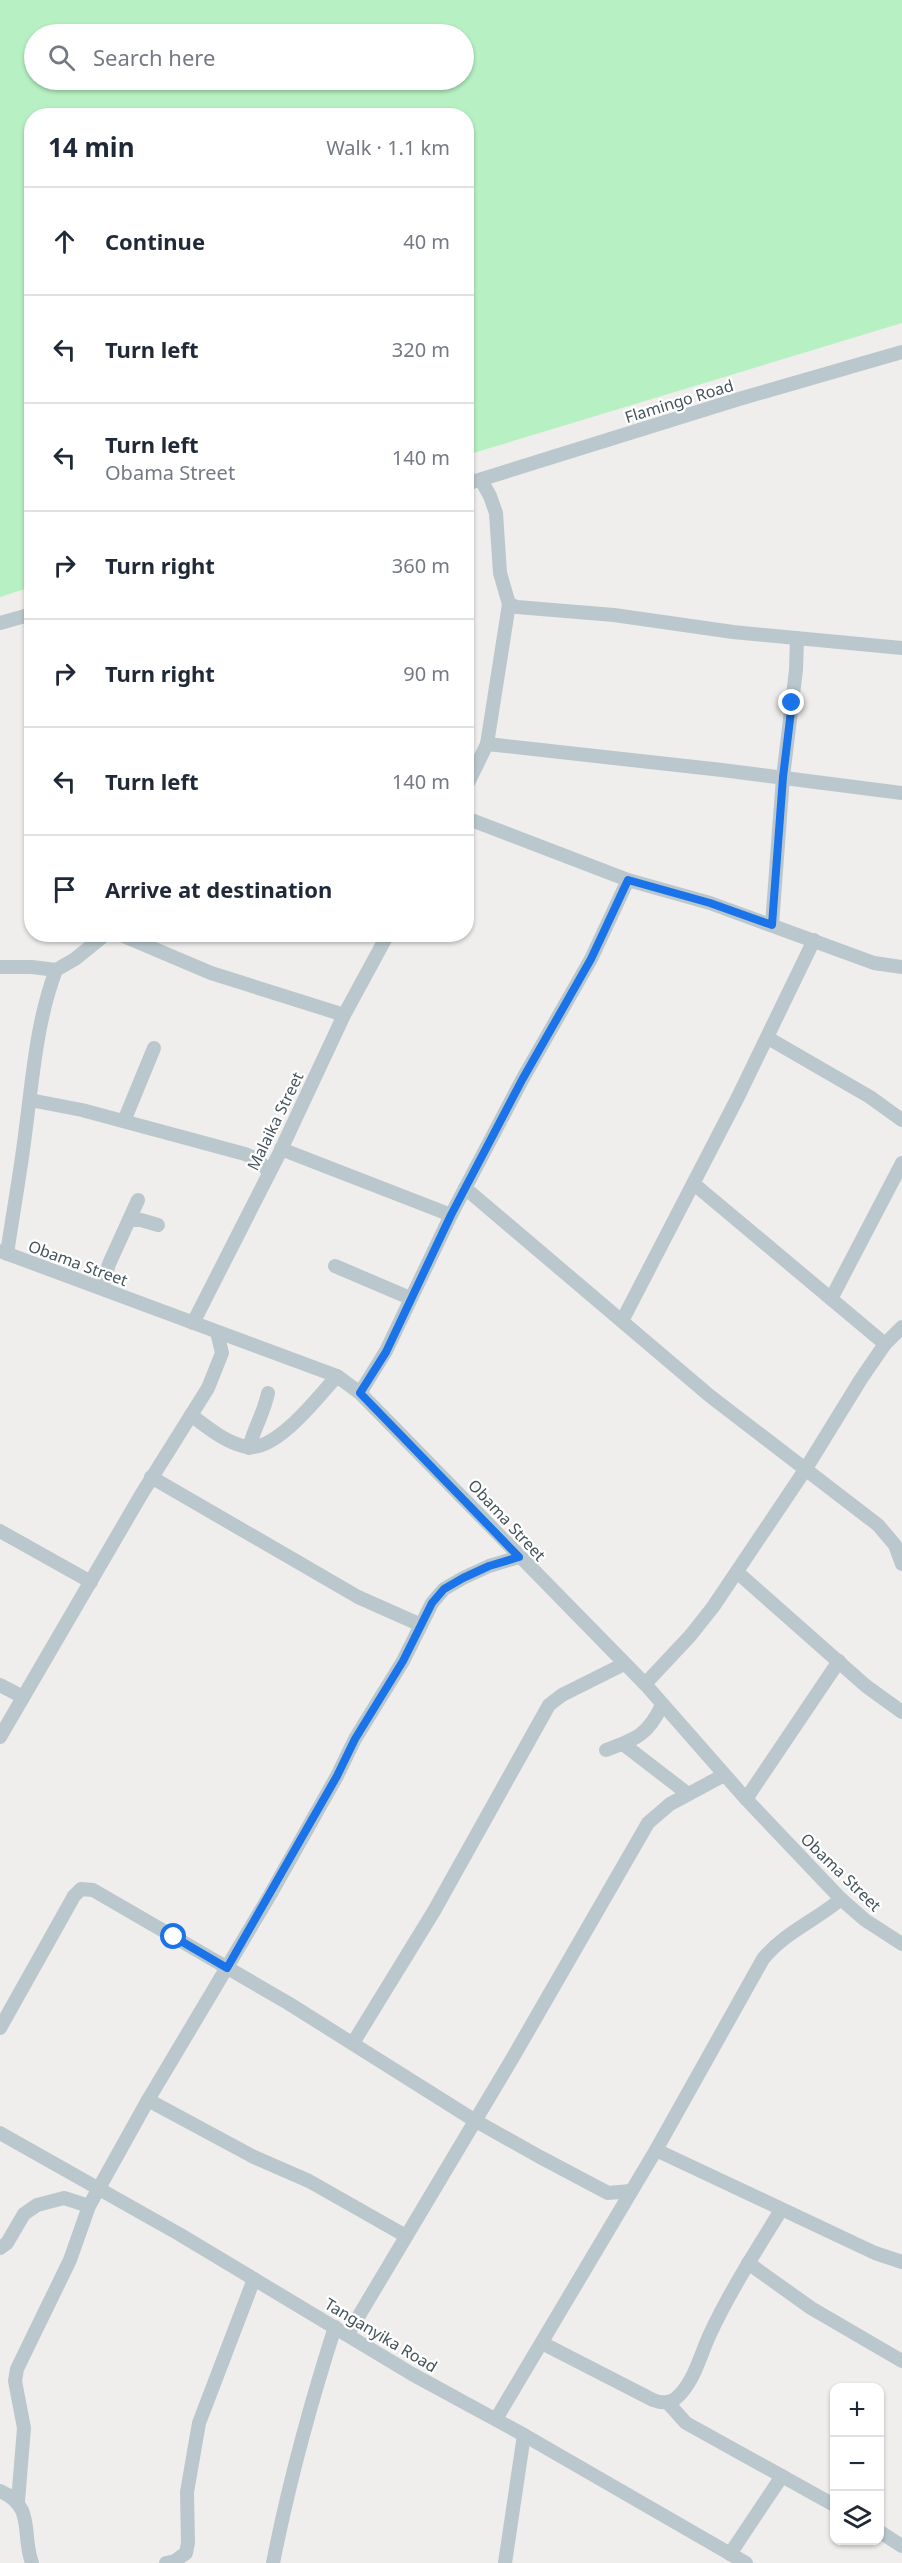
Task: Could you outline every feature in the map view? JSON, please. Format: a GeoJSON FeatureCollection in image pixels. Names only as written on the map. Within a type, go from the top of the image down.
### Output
{"type":"FeatureCollection","features":[{"type":"Feature","properties":{"kind":"street","name":"Flamingo Road"},"geometry":{"type":"LineString","coordinates":[[474,482],[739,399],[902,352]]}},
{"type":"Feature","properties":{"kind":"street"},"geometry":{"type":"LineString","coordinates":[[474,771],[488,744],[509,604],[500,573],[496,513],[481,480]]}},
{"type":"Feature","properties":{"kind":"street"},"geometry":{"type":"LineString","coordinates":[[509,604],[517,607],[614,615],[733,632],[902,648]]}},
{"type":"Feature","properties":{"kind":"street"},"geometry":{"type":"LineString","coordinates":[[0,623],[24,616]]}},
{"type":"Feature","properties":{"kind":"street"},"geometry":{"type":"LineString","coordinates":[[772,925],[783,777],[796,670],[797,638]]}},
{"type":"Feature","properties":{"kind":"street"},"geometry":{"type":"LineString","coordinates":[[488,744],[783,777],[902,793]]}},
{"type":"Feature","properties":{"kind":"street"},"geometry":{"type":"LineString","coordinates":[[474,821],[628,880],[710,903],[874,963],[902,967]]}},
{"type":"Feature","properties":{"kind":"street"},"geometry":{"type":"LineString","coordinates":[[360,1393],[386,1352],[451,1215],[522,1080],[591,959],[628,880]]}},
{"type":"Feature","properties":{"kind":"street"},"geometry":{"type":"LineString","coordinates":[[622,1321],[768,1038],[814,940]]}},
{"type":"Feature","properties":{"kind":"street"},"geometry":{"type":"LineString","coordinates":[[0,967],[24,966],[56,970],[75,959],[96,942]]}},
{"type":"Feature","properties":{"kind":"street"},"geometry":{"type":"LineString","coordinates":[[138,942],[211,973],[344,1015]]}},
{"type":"Feature","properties":{"kind":"street","name":"Malaika Street"},"geometry":{"type":"LineString","coordinates":[[193,1323],[279,1153],[344,1015],[384,942]]}},
{"type":"Feature","properties":{"kind":"street"},"geometry":{"type":"LineString","coordinates":[[4,1252],[30,1100],[32,1070],[50,986],[56,970]]}},
{"type":"Feature","properties":{"kind":"street"},"geometry":{"type":"LineString","coordinates":[[768,1038],[870,1097],[902,1120]]}},
{"type":"Feature","properties":{"kind":"street"},"geometry":{"type":"LineString","coordinates":[[124,1121],[154,1048]]}},
{"type":"Feature","properties":{"kind":"street"},"geometry":{"type":"LineString","coordinates":[[30,1100],[82,1110],[257,1159],[279,1153],[451,1215]]}},
{"type":"Feature","properties":{"kind":"street"},"geometry":{"type":"LineString","coordinates":[[257,1159],[269,1172]]}},
{"type":"Feature","properties":{"kind":"street"},"geometry":{"type":"LineString","coordinates":[[831,1299],[902,1163]]}},
{"type":"Feature","properties":{"kind":"street"},"geometry":{"type":"LineString","coordinates":[[694,1184],[885,1344]]}},
{"type":"Feature","properties":{"kind":"street"},"geometry":{"type":"LineString","coordinates":[[465,1188],[710,1396],[878,1525],[895,1545],[902,1563]]}},
{"type":"Feature","properties":{"kind":"street"},"geometry":{"type":"LineString","coordinates":[[102,1288],[109,1264],[138,1200]]}},
{"type":"Feature","properties":{"kind":"street"},"geometry":{"type":"LineString","coordinates":[[129,1220],[141,1220],[158,1225]]}},
{"type":"Feature","properties":{"kind":"street","name":"Obama Street"},"geometry":{"type":"LineString","coordinates":[[4,1252],[337,1376],[360,1393],[645,1684],[724,1775],[841,1899],[865,1920],[902,1944]]}},
{"type":"Feature","properties":{"kind":"street"},"geometry":{"type":"LineString","coordinates":[[335,1266],[410,1298]]}},
{"type":"Feature","properties":{"kind":"street"},"geometry":{"type":"LineString","coordinates":[[645,1684],[690,1636],[737,1572],[885,1344],[902,1327]]}},
{"type":"Feature","properties":{"kind":"street"},"geometry":{"type":"LineString","coordinates":[[0,1737],[151,1477],[215,1373],[222,1353],[217,1332]]}},
{"type":"Feature","properties":{"kind":"street"},"geometry":{"type":"LineString","coordinates":[[222,1353],[241,1341]]}},
{"type":"Feature","properties":{"kind":"street"},"geometry":{"type":"LineString","coordinates":[[191,1415],[229,1441],[249,1448],[268,1442],[297,1422],[337,1376]]}},
{"type":"Feature","properties":{"kind":"street"},"geometry":{"type":"LineString","coordinates":[[249,1448],[255,1426],[263,1413],[268,1393]]}},
{"type":"Feature","properties":{"kind":"street"},"geometry":{"type":"LineString","coordinates":[[151,1477],[358,1597],[421,1625]]}},
{"type":"Feature","properties":{"kind":"street"},"geometry":{"type":"LineString","coordinates":[[0,1532],[91,1582]]}},
{"type":"Feature","properties":{"kind":"street"},"geometry":{"type":"LineString","coordinates":[[18,2501],[24,2428],[15,2381],[17,2369],[70,2260],[89,2206],[148,2100],[337,1776],[355,1739],[403,1661],[432,1603],[444,1589],[489,1566],[519,1557]]}},
{"type":"Feature","properties":{"kind":"street"},"geometry":{"type":"LineString","coordinates":[[737,1572],[866,1686],[902,1712]]}},
{"type":"Feature","properties":{"kind":"street"},"geometry":{"type":"LineString","coordinates":[[746,1799],[840,1661]]}},
{"type":"Feature","properties":{"kind":"street"},"geometry":{"type":"LineString","coordinates":[[353,2043],[429,1919],[549,1705],[562,1695],[624,1664]]}},
{"type":"Feature","properties":{"kind":"street"},"geometry":{"type":"LineString","coordinates":[[0,1685],[23,1697]]}},
{"type":"Feature","properties":{"kind":"street"},"geometry":{"type":"LineString","coordinates":[[606,1750],[638,1738],[645,1732],[662,1705]]}},
{"type":"Feature","properties":{"kind":"street"},"geometry":{"type":"LineString","coordinates":[[623,1744],[688,1794]]}},
{"type":"Feature","properties":{"kind":"street"},"geometry":{"type":"LineString","coordinates":[[348,2334],[648,1823],[658,1812],[724,1775]]}},
{"type":"Feature","properties":{"kind":"street"},"geometry":{"type":"LineString","coordinates":[[0,2028],[74,1896],[81,1889],[93,1890],[353,2043],[474,2120],[608,2193],[630,2190]]}},
{"type":"Feature","properties":{"kind":"street"},"geometry":{"type":"LineString","coordinates":[[496,2419],[543,2343],[630,2190],[656,2150],[763,1959],[776,1942],[822,1915],[841,1899]]}},
{"type":"Feature","properties":{"kind":"street"},"geometry":{"type":"LineString","coordinates":[[148,2100],[254,2157],[309,2181],[406,2236]]}},
{"type":"Feature","properties":{"kind":"street","name":"Tanganyika Road"},"geometry":{"type":"LineString","coordinates":[[0,2133],[335,2326],[412,2374],[496,2419],[746,2563]]}},
{"type":"Feature","properties":{"kind":"street"},"geometry":{"type":"LineString","coordinates":[[656,2150],[875,2253],[902,2262]]}},
{"type":"Feature","properties":{"kind":"street"},"geometry":{"type":"LineString","coordinates":[[0,2248],[7,2243],[24,2214],[37,2205],[64,2198],[89,2206]]}},
{"type":"Feature","properties":{"kind":"street"},"geometry":{"type":"LineString","coordinates":[[543,2343],[637,2392],[659,2402],[668,2403],[677,2397],[693,2375],[710,2334],[748,2263],[781,2210]]}},
{"type":"Feature","properties":{"kind":"street"},"geometry":{"type":"LineString","coordinates":[[748,2263],[811,2308],[902,2361]]}},
{"type":"Feature","properties":{"kind":"street"},"geometry":{"type":"LineString","coordinates":[[166,2563],[175,2561],[186,2553],[188,2492],[192,2454],[199,2423],[254,2279]]}},
{"type":"Feature","properties":{"kind":"street"},"geometry":{"type":"LineString","coordinates":[[273,2563],[287,2493],[305,2422],[335,2326]]}},
{"type":"Feature","properties":{"kind":"street"},"geometry":{"type":"LineString","coordinates":[[668,2403],[686,2422],[830,2503]]}},
{"type":"Feature","properties":{"kind":"street"},"geometry":{"type":"LineString","coordinates":[[505,2563],[524,2435]]}},
{"type":"Feature","properties":{"kind":"street"},"geometry":{"type":"LineString","coordinates":[[730,2554],[782,2476]]}},
{"type":"Feature","properties":{"kind":"street"},"geometry":{"type":"LineString","coordinates":[[0,2491],[18,2501],[23,2510],[32,2563]]}},
{"type":"Feature","properties":{"kind":"street"},"geometry":{"type":"LineString","coordinates":[[884,2535],[902,2546]]}},
{"type":"Feature","properties":{"kind":"green space"},"geometry":{"type":"Polygon","coordinates":[[[0,0],[902,0],[902,323],[474,453],[474,108],[24,108],[24,589],[0,597],[0,0]]]}},
{"type":"Feature","properties":{"kind":"route"},"geometry":{"type":"LineString","coordinates":[[174,1937],[227,1968],[337,1776],[355,1739],[403,1661],[432,1603],[444,1589],[463,1578],[489,1566],[519,1557],[360,1393],[386,1352],[434,1248],[522,1080],[591,959],[628,880],[710,903],[772,925],[777,886],[783,777],[792,703]]}}]}
